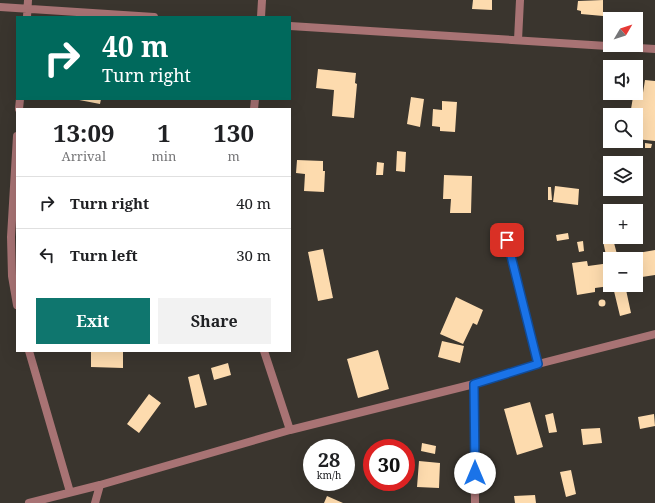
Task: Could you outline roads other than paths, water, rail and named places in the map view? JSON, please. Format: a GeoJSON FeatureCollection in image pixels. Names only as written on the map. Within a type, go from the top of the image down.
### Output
{"type":"FeatureCollection","features":[{"type":"Feature","properties":{"kind":"street"},"geometry":{"type":"LineString","coordinates":[[261,16],[262,0]]}},
{"type":"Feature","properties":{"kind":"street"},"geometry":{"type":"LineString","coordinates":[[518,40],[520,0]]}},
{"type":"Feature","properties":{"kind":"street"},"geometry":{"type":"LineString","coordinates":[[0,7],[28,4],[144,16]]}},
{"type":"Feature","properties":{"kind":"street"},"geometry":{"type":"LineString","coordinates":[[27,16],[28,4]]}},
{"type":"Feature","properties":{"kind":"street"},"geometry":{"type":"LineString","coordinates":[[291,26],[655,49]]}},
{"type":"Feature","properties":{"kind":"street"},"geometry":{"type":"LineString","coordinates":[[16,153],[11,237],[12,276],[16,299]]}},
{"type":"Feature","properties":{"kind":"street"},"geometry":{"type":"LineString","coordinates":[[507,240],[538,364]]}},
{"type":"Feature","properties":{"kind":"street"},"geometry":{"type":"LineString","coordinates":[[29,503],[100,485],[290,430],[474,384],[538,364],[655,334]]}},
{"type":"Feature","properties":{"kind":"street"},"geometry":{"type":"LineString","coordinates":[[29,352],[70,492]]}},
{"type":"Feature","properties":{"kind":"street"},"geometry":{"type":"LineString","coordinates":[[264,352],[290,430]]}},
{"type":"Feature","properties":{"kind":"street"},"geometry":{"type":"LineString","coordinates":[[474,384],[475,503]]}},
{"type":"Feature","properties":{"kind":"street"},"geometry":{"type":"LineString","coordinates":[[95,503],[100,485]]}}]}
